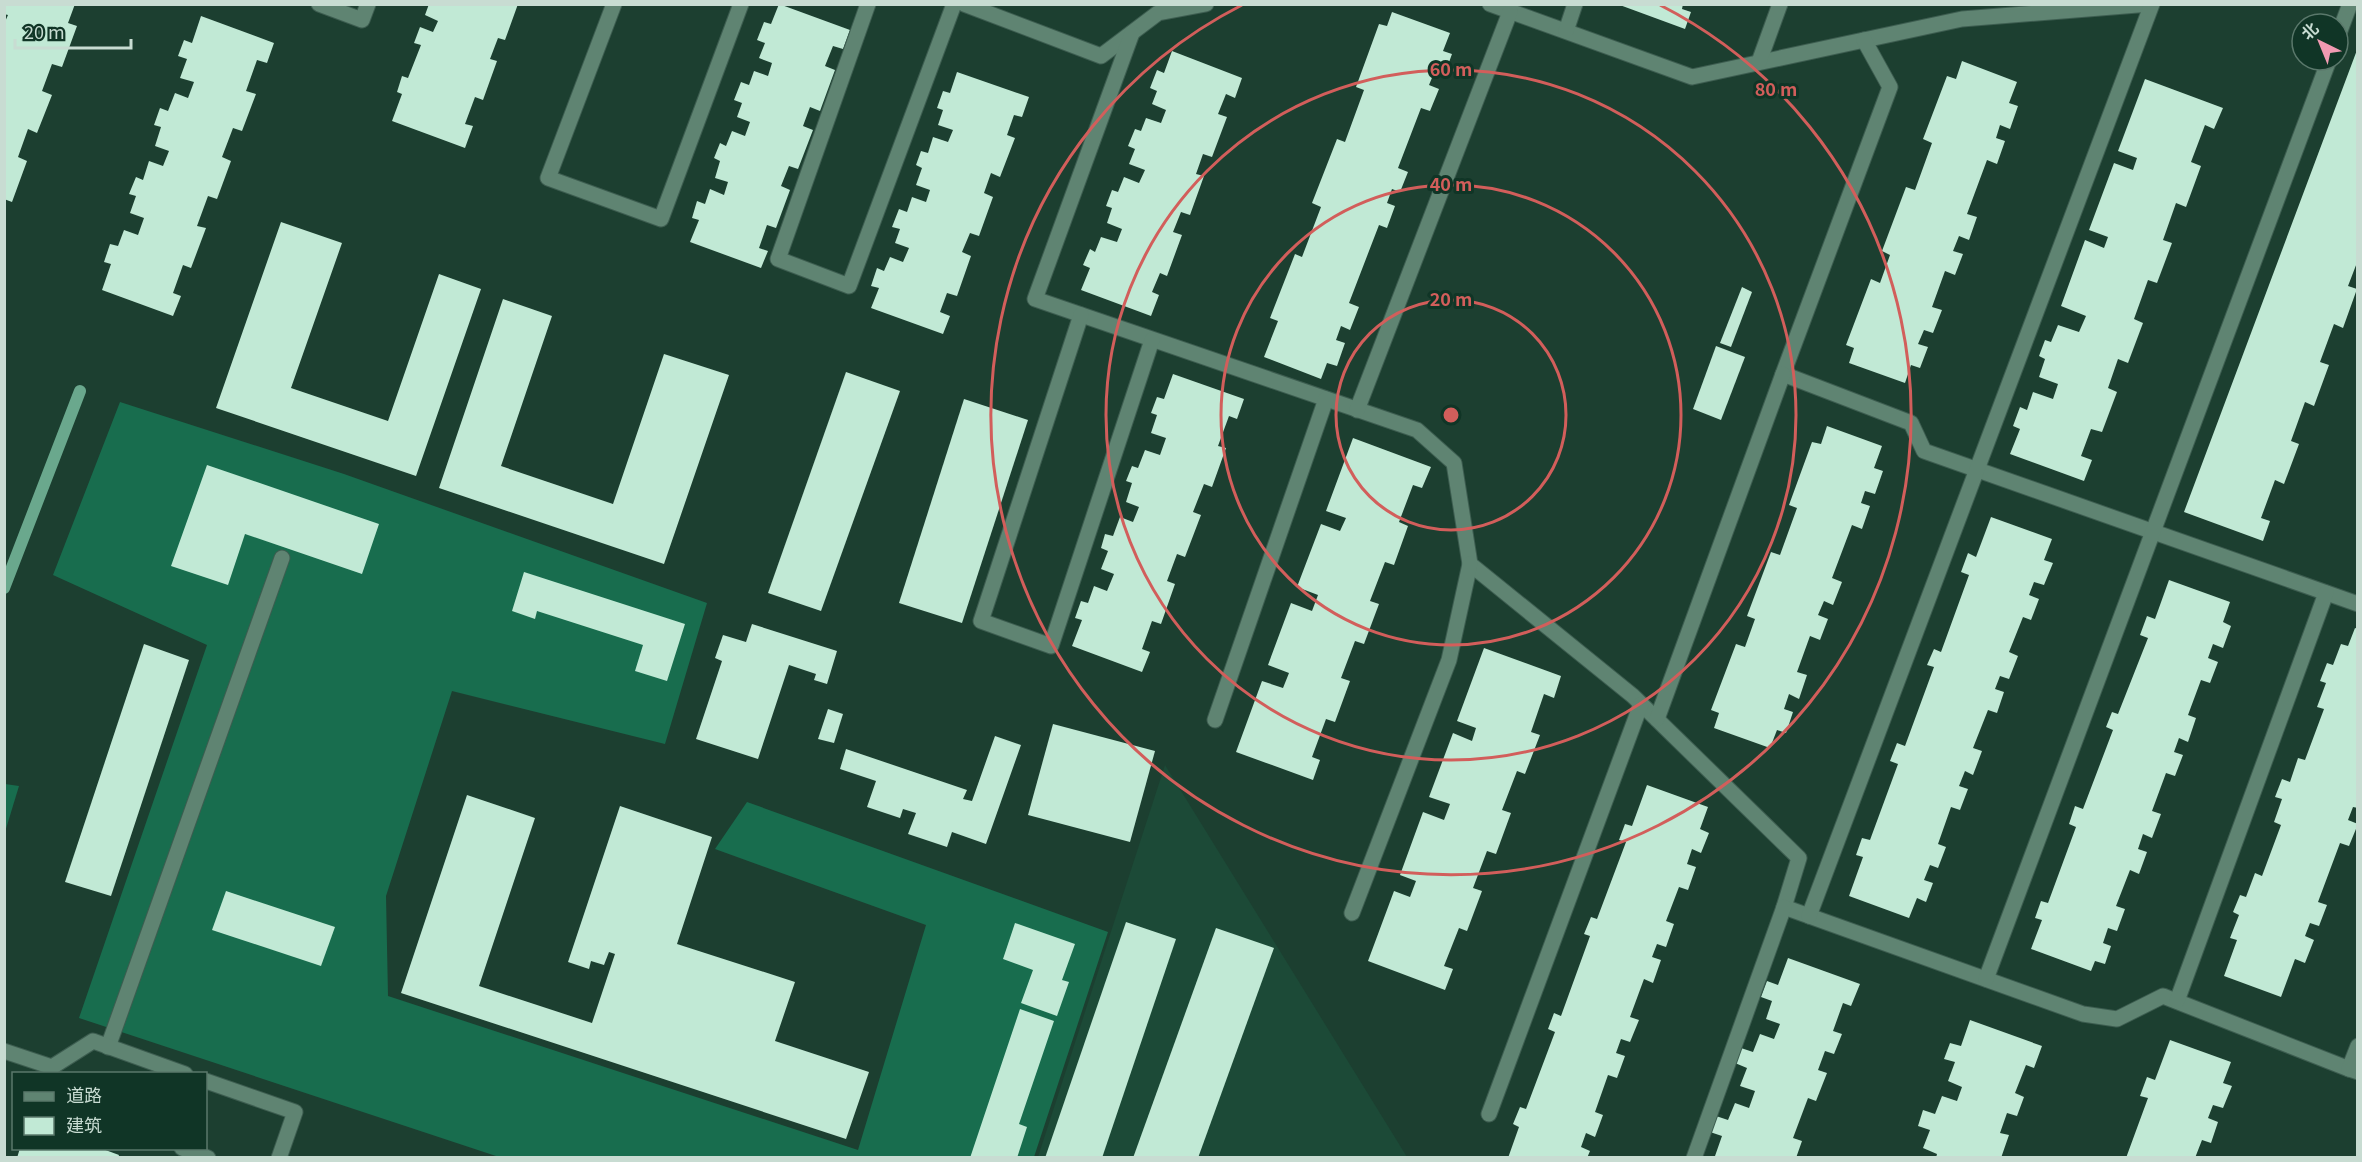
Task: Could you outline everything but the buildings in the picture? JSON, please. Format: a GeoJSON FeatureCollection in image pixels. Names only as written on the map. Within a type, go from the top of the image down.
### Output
{"type":"FeatureCollection","features":[{"type":"Feature","properties":{"kind":"lane"},"geometry":{"type":"LineString","coordinates":[[319,4],[362,20],[368,4]]}},
{"type":"Feature","properties":{"kind":"lane"},"geometry":{"type":"LineString","coordinates":[[614,4],[548,178],[661,219],[741,4]]}},
{"type":"Feature","properties":{"kind":"lane"},"geometry":{"type":"LineString","coordinates":[[868,4],[778,259],[849,286],[954,4]]}},
{"type":"Feature","properties":{"kind":"lane"},"geometry":{"type":"LineString","coordinates":[[964,4],[1101,56],[1158,13],[1174,8],[1206,4]]}},
{"type":"Feature","properties":{"kind":"lane"},"geometry":{"type":"LineString","coordinates":[[1490,4],[1692,77],[1864,40],[1978,11],[2151,4],[1809,916]]}},
{"type":"Feature","properties":{"kind":"lane"},"geometry":{"type":"LineString","coordinates":[[1566,31],[1575,4]]}},
{"type":"Feature","properties":{"kind":"lane"},"geometry":{"type":"LineString","coordinates":[[1759,62],[1780,4]]}},
{"type":"Feature","properties":{"kind":"lane"},"geometry":{"type":"LineString","coordinates":[[1357,410],[1510,12]]}},
{"type":"Feature","properties":{"kind":"lane"},"geometry":{"type":"LineString","coordinates":[[1132,33],[1035,299],[1417,430],[1454,463],[1470,564],[1449,660],[1352,913]]}},
{"type":"Feature","properties":{"kind":"lane"},"geometry":{"type":"LineString","coordinates":[[1657,719],[1890,87],[1864,40]]}},
{"type":"Feature","properties":{"kind":"lane"},"geometry":{"type":"LineString","coordinates":[[1986,980],[2151,531],[2324,72]]}},
{"type":"Feature","properties":{"kind":"lane"},"geometry":{"type":"LineString","coordinates":[[1080,315],[981,621],[1051,646],[1152,340]]}},
{"type":"Feature","properties":{"kind":"lane"},"geometry":{"type":"LineString","coordinates":[[1784,374],[1911,423],[1924,451],[2358,604]]}},
{"type":"Feature","properties":{"kind":"lane"},"geometry":{"type":"LineString","coordinates":[[1215,720],[1326,399]]}},
{"type":"Feature","properties":{"kind":"lane"},"geometry":{"type":"LineString","coordinates":[[108,1047],[282,558]]}},
{"type":"Feature","properties":{"kind":"lane"},"geometry":{"type":"LineString","coordinates":[[1470,564],[1641,704],[1799,858],[1784,907],[1694,1158]]}},
{"type":"Feature","properties":{"kind":"lane"},"geometry":{"type":"LineString","coordinates":[[2177,1001],[2326,593]]}},
{"type":"Feature","properties":{"kind":"lane"},"geometry":{"type":"LineString","coordinates":[[1489,1114],[1641,704]]}},
{"type":"Feature","properties":{"kind":"lane"},"geometry":{"type":"LineString","coordinates":[[1784,907],[2083,1014],[2116,1019],[2163,996],[2353,1070],[2358,1046]]}},
{"type":"Feature","properties":{"kind":"lane"},"geometry":{"type":"LineString","coordinates":[[4,1050],[53,1070],[93,1041],[179,1072]]}},
{"type":"Feature","properties":{"kind":"lane"},"geometry":{"type":"LineString","coordinates":[[207,1081],[295,1112],[283,1156]]}},
{"type":"Feature","properties":{"kind":"lane"},"geometry":{"type":"LineString","coordinates":[[185,1150],[208,1158]]}},
{"type":"Feature","properties":{"kind":"shaded area"},"geometry":{"type":"Polygon","coordinates":[[[120,402],[344,474],[707,603],[665,744],[452,691],[386,896],[388,996],[858,1150],[926,925],[715,849],[747,802],[1108,932],[1034,1157],[499,1157],[79,1018],[207,645],[53,575],[120,402]]]}},
{"type":"Feature","properties":{"kind":"shaded area"},"geometry":{"type":"Polygon","coordinates":[[[1165,765],[1407,1157],[1038,1157],[1165,765]]]}},
{"type":"Feature","properties":{"kind":"shaded area"},"geometry":{"type":"Polygon","coordinates":[[[4,784],[19,786],[5,832],[4,784]]]}},
{"type":"Feature","properties":{"kind":"waterway"},"geometry":{"type":"LineString","coordinates":[[4,588],[80,391]]}}]}
